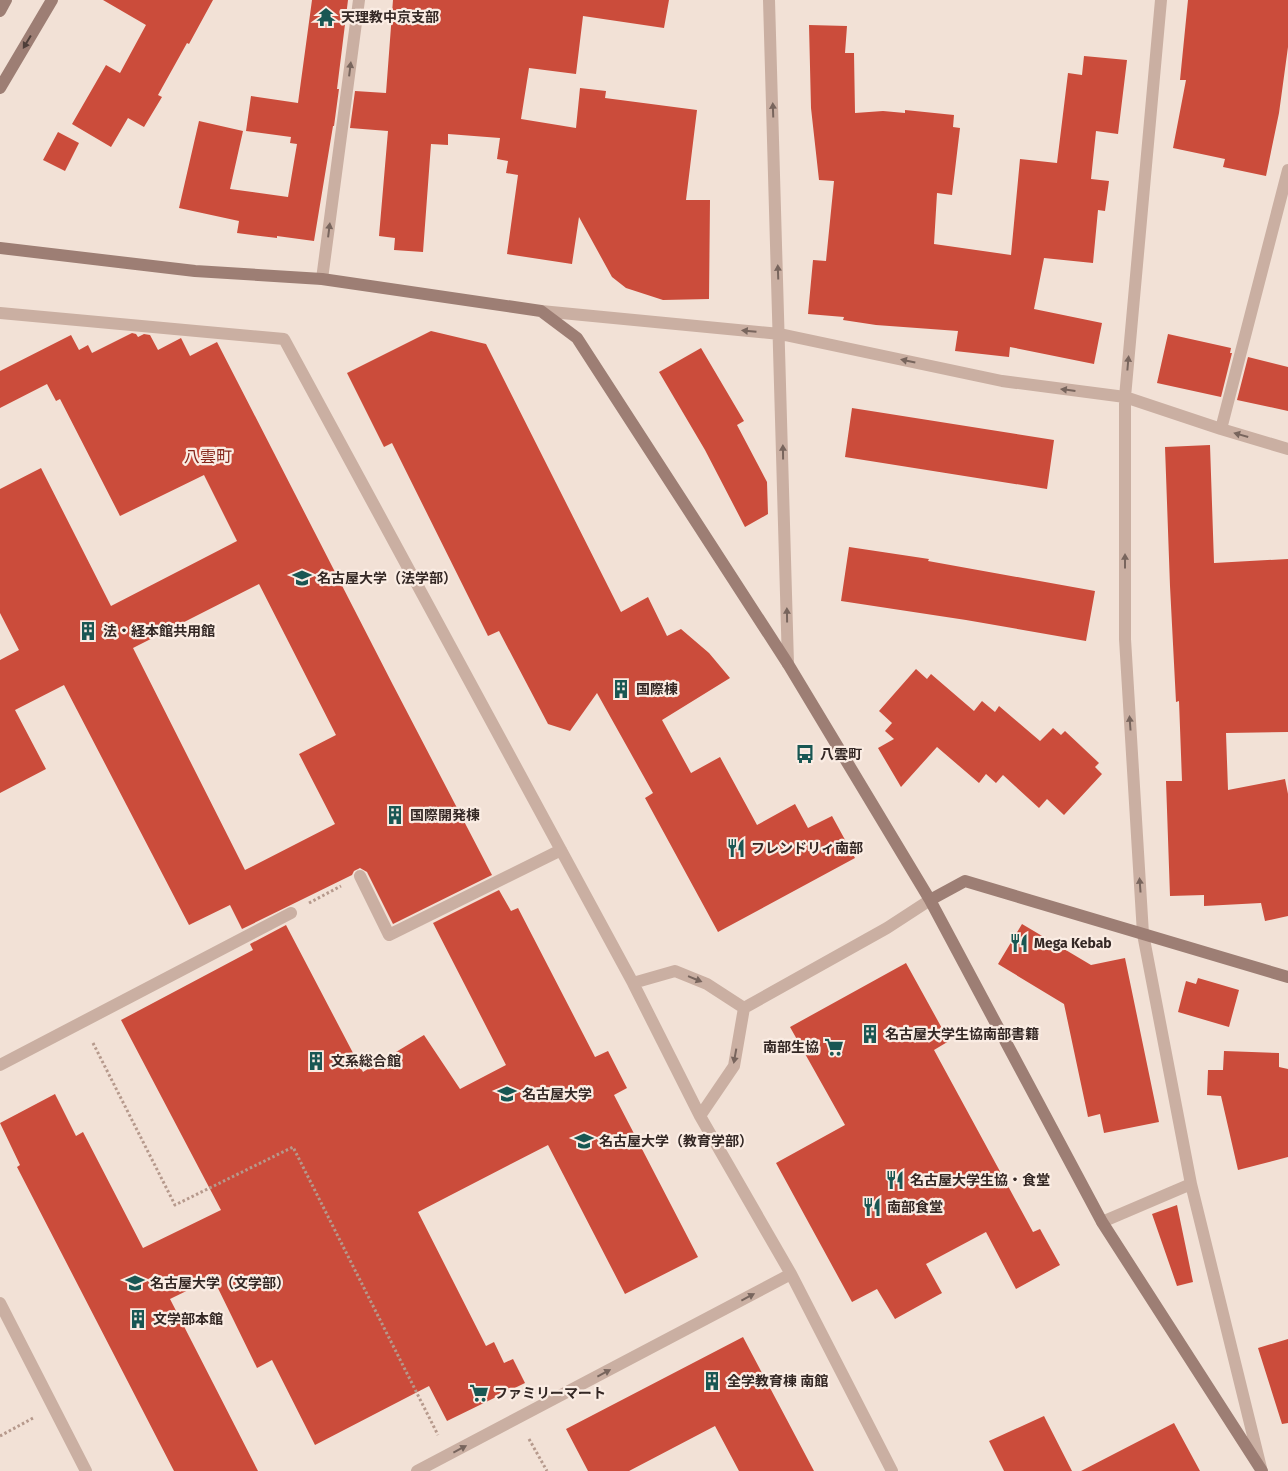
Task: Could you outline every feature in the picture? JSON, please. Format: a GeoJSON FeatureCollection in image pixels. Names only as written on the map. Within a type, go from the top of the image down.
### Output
{"type":"FeatureCollection","features":[{"type":"Feature","properties":{"kind":"street"},"geometry":{"type":"LineString","coordinates":[[0,10],[6,0]]}},
{"type":"Feature","properties":{"kind":"street"},"geometry":{"type":"LineString","coordinates":[[0,88],[52,0]]}},
{"type":"Feature","properties":{"kind":"street"},"geometry":{"type":"LineString","coordinates":[[322,279],[359,0]]}},
{"type":"Feature","properties":{"kind":"street"},"geometry":{"type":"LineString","coordinates":[[769,0],[788,664]]}},
{"type":"Feature","properties":{"kind":"street"},"geometry":{"type":"LineString","coordinates":[[1161,0],[1125,397],[1125,639],[1143,934],[1191,1184],[1262,1470]]}},
{"type":"Feature","properties":{"kind":"street"},"geometry":{"type":"LineString","coordinates":[[1221,429],[1288,170]]}},
{"type":"Feature","properties":{"kind":"street"},"geometry":{"type":"LineString","coordinates":[[0,248],[195,271],[322,279],[541,311],[780,334],[1002,381],[1125,397],[1288,449]]}},
{"type":"Feature","properties":{"kind":"street"},"geometry":{"type":"LineString","coordinates":[[541,311],[577,338],[788,664],[930,900],[1102,1222],[1262,1470]]}},
{"type":"Feature","properties":{"kind":"street"},"geometry":{"type":"LineString","coordinates":[[0,313],[284,339],[633,983],[700,1116],[791,1274],[892,1471]]}},
{"type":"Feature","properties":{"kind":"street"},"geometry":{"type":"LineString","coordinates":[[360,876],[389,935],[561,850]]}},
{"type":"Feature","properties":{"kind":"street"},"geometry":{"type":"LineString","coordinates":[[744,1008],[887,928],[930,900],[965,881],[1288,977]]}},
{"type":"Feature","properties":{"kind":"street"},"geometry":{"type":"LineString","coordinates":[[0,1065],[291,913]]}},
{"type":"Feature","properties":{"kind":"street"},"geometry":{"type":"LineString","coordinates":[[633,983],[675,971],[707,984],[744,1008]]}},
{"type":"Feature","properties":{"kind":"street"},"geometry":{"type":"LineString","coordinates":[[700,1116],[734,1066],[744,1008]]}},
{"type":"Feature","properties":{"kind":"street"},"geometry":{"type":"LineString","coordinates":[[1102,1222],[1191,1184]]}},
{"type":"Feature","properties":{"kind":"street"},"geometry":{"type":"LineString","coordinates":[[417,1471],[791,1274]]}},
{"type":"Feature","properties":{"kind":"street"},"geometry":{"type":"LineString","coordinates":[[0,1303],[86,1471]]}},
{"type":"Feature","properties":{"kind":"path"},"geometry":{"type":"LineString","coordinates":[[291,913],[360,876]]}},
{"type":"Feature","properties":{"kind":"path"},"geometry":{"type":"LineString","coordinates":[[83,1022],[175,1205],[292,1147],[448,1455]]}},
{"type":"Feature","properties":{"kind":"path"},"geometry":{"type":"LineString","coordinates":[[0,1436],[53,1407]]}},
{"type":"Feature","properties":{"kind":"path"},"geometry":{"type":"LineString","coordinates":[[518,1418],[547,1471]]}},
{"type":"Feature","properties":{"kind":"building"},"geometry":{"type":"Polygon","coordinates":[[[103,0],[213,0],[158,95],[162,97],[144,127],[128,118],[111,147],[72,124],[106,65],[120,73],[146,25],[103,0]]]}},
{"type":"Feature","properties":{"kind":"building"},"geometry":{"type":"Polygon","coordinates":[[[312,0],[348,0],[334,126],[314,241],[237,233],[239,221],[179,208],[199,121],[243,131],[230,189],[288,197],[297,144],[290,143],[291,137],[246,131],[251,96],[298,103],[312,0]]]}},
{"type":"Feature","properties":{"kind":"building"},"geometry":{"type":"Polygon","coordinates":[[[393,0],[669,0],[664,28],[583,16],[576,74],[529,68],[521,119],[576,128],[580,88],[606,91],[605,98],[697,110],[686,200],[710,200],[709,299],[663,300],[626,288],[612,277],[579,217],[572,264],[507,254],[518,175],[506,173],[508,161],[497,159],[500,138],[448,134],[448,145],[431,144],[423,252],[394,250],[395,238],[379,236],[388,131],[350,128],[355,91],[386,93],[393,0]]]}},
{"type":"Feature","properties":{"kind":"building"},"geometry":{"type":"Polygon","coordinates":[[[1188,0],[1288,0],[1288,47],[1279,113],[1266,176],[1223,167],[1225,159],[1173,148],[1186,80],[1180,80],[1188,0]]]}},
{"type":"Feature","properties":{"kind":"building"},"geometry":{"type":"Polygon","coordinates":[[[809,25],[847,26],[845,53],[854,53],[855,113],[883,111],[905,113],[905,110],[954,115],[953,127],[960,128],[952,195],[937,193],[934,244],[1011,255],[1020,159],[1057,163],[1068,73],[1082,75],[1084,56],[1127,60],[1118,134],[1096,131],[1091,179],[1109,181],[1105,211],[1098,210],[1093,263],[1044,258],[1034,309],[1102,323],[1094,364],[1010,347],[1009,357],[955,351],[958,331],[876,325],[843,320],[844,317],[808,314],[813,260],[826,261],[834,181],[819,180],[811,108],[809,25]]]}},
{"type":"Feature","properties":{"kind":"building"},"geometry":{"type":"Polygon","coordinates":[[[58,132],[79,143],[65,171],[43,160],[58,132]]]}},
{"type":"Feature","properties":{"kind":"building"},"geometry":{"type":"Polygon","coordinates":[[[431,331],[486,344],[621,612],[648,597],[667,636],[681,629],[709,653],[730,678],[662,720],[691,773],[720,757],[757,825],[795,804],[808,828],[832,816],[855,858],[718,932],[645,798],[653,793],[597,693],[570,731],[548,724],[499,631],[488,636],[392,443],[384,447],[347,373],[431,331]]]}},
{"type":"Feature","properties":{"kind":"building","name":"法・経本館共用館"},"geometry":{"type":"Polygon","coordinates":[[[132,333],[138,337],[144,334],[150,335],[158,350],[181,338],[190,356],[217,342],[492,875],[393,924],[367,872],[360,868],[354,871],[352,875],[242,929],[230,905],[189,925],[64,685],[15,710],[46,769],[0,793],[0,660],[19,650],[0,613],[0,489],[41,468],[111,606],[237,541],[204,475],[120,516],[60,399],[56,401],[47,384],[0,408],[0,371],[71,335],[79,350],[88,345],[92,353],[132,333]],[[259,584],[133,648],[245,870],[335,824],[299,754],[336,735],[259,584]]]}},
{"type":"Feature","properties":{"kind":"building"},"geometry":{"type":"Polygon","coordinates":[[[1168,334],[1231,348],[1230,353],[1232,353],[1221,397],[1157,383],[1168,334]]]}},
{"type":"Feature","properties":{"kind":"building"},"geometry":{"type":"Polygon","coordinates":[[[701,348],[744,421],[737,425],[767,482],[768,514],[745,527],[705,450],[659,372],[701,348]]]}},
{"type":"Feature","properties":{"kind":"building"},"geometry":{"type":"Polygon","coordinates":[[[1248,357],[1288,367],[1288,411],[1237,400],[1248,357]]]}},
{"type":"Feature","properties":{"kind":"building"},"geometry":{"type":"Polygon","coordinates":[[[852,408],[1054,440],[1047,489],[845,457],[852,408]]]}},
{"type":"Feature","properties":{"kind":"building"},"geometry":{"type":"Polygon","coordinates":[[[1210,445],[1214,563],[1288,559],[1288,732],[1226,733],[1228,790],[1285,779],[1288,794],[1288,916],[1265,921],[1261,903],[1204,906],[1204,895],[1170,896],[1166,781],[1182,781],[1179,701],[1176,702],[1170,586],[1165,447],[1210,445]]]}},
{"type":"Feature","properties":{"kind":"building"},"geometry":{"type":"Polygon","coordinates":[[[849,547],[929,559],[928,561],[1095,591],[1086,641],[841,601],[849,547]]]}},
{"type":"Feature","properties":{"kind":"building"},"geometry":{"type":"Polygon","coordinates":[[[916,669],[927,679],[931,674],[974,711],[982,701],[995,712],[999,706],[1040,741],[1053,728],[1061,735],[1065,731],[1099,763],[1095,767],[1102,774],[1064,815],[1047,799],[1039,808],[1003,775],[996,783],[986,774],[979,783],[937,747],[901,787],[878,748],[894,739],[885,731],[892,723],[879,711],[916,669]]]}},
{"type":"Feature","properties":{"kind":"building"},"geometry":{"type":"Polygon","coordinates":[[[499,890],[511,911],[518,908],[595,1057],[608,1051],[627,1088],[614,1095],[698,1257],[625,1294],[548,1145],[418,1212],[486,1346],[494,1342],[504,1363],[513,1359],[525,1383],[447,1421],[429,1386],[315,1445],[272,1360],[257,1368],[213,1278],[170,1299],[258,1471],[174,1471],[17,1167],[20,1165],[0,1123],[55,1094],[76,1136],[83,1132],[143,1248],[221,1210],[121,1020],[253,950],[250,944],[286,925],[363,1072],[424,1035],[460,1089],[506,1065],[433,923],[499,890]]]}},
{"type":"Feature","properties":{"kind":"building"},"geometry":{"type":"Polygon","coordinates":[[[1022,924],[1091,965],[1125,958],[1159,1122],[1104,1133],[1100,1114],[1088,1117],[1064,1004],[998,964],[1022,924]]]}},
{"type":"Feature","properties":{"kind":"building","name":"名古屋大学生協・食堂"},"geometry":{"type":"Polygon","coordinates":[[[906,963],[949,1041],[934,1050],[1033,1232],[1040,1229],[1060,1265],[1016,1289],[986,1232],[926,1264],[942,1293],[895,1319],[877,1289],[852,1302],[776,1163],[845,1125],[790,1027],[906,963]]]}},
{"type":"Feature","properties":{"kind":"building"},"geometry":{"type":"Polygon","coordinates":[[[1198,978],[1239,990],[1229,1027],[1178,1012],[1186,981],[1196,984],[1198,978]]]}},
{"type":"Feature","properties":{"kind":"building"},"geometry":{"type":"Polygon","coordinates":[[[1224,1051],[1279,1053],[1279,1067],[1288,1069],[1288,1157],[1238,1170],[1221,1096],[1207,1095],[1208,1070],[1223,1070],[1224,1051]]]}},
{"type":"Feature","properties":{"kind":"building"},"geometry":{"type":"Polygon","coordinates":[[[1177,1205],[1193,1282],[1177,1286],[1152,1214],[1177,1205]]]}},
{"type":"Feature","properties":{"kind":"building","name":"全学教育棟 南館"},"geometry":{"type":"Polygon","coordinates":[[[743,1337],[814,1471],[739,1471],[715,1426],[629,1471],[588,1471],[566,1429],[743,1337]]]}},
{"type":"Feature","properties":{"kind":"building"},"geometry":{"type":"Polygon","coordinates":[[[1288,1339],[1288,1423],[1282,1424],[1258,1348],[1288,1339]]]}},
{"type":"Feature","properties":{"kind":"building"},"geometry":{"type":"Polygon","coordinates":[[[1044,1416],[1072,1471],[1004,1471],[989,1441],[1044,1416]]]}},
{"type":"Feature","properties":{"kind":"building"},"geometry":{"type":"Polygon","coordinates":[[[1174,1423],[1200,1471],[1081,1471],[1174,1423]]]}},
{"type":"Feature","properties":{"kind":"place","name":"天理教中京支部"},"geometry":{"type":"Point","coordinates":[326,17]}},
{"type":"Feature","properties":{"kind":"place","name":"名古屋大学（法学部）"},"geometry":{"type":"Point","coordinates":[302,578]}},
{"type":"Feature","properties":{"kind":"place","name":"法・経本館共用館"},"geometry":{"type":"Point","coordinates":[88,631]}},
{"type":"Feature","properties":{"kind":"place","name":"国際棟"},"geometry":{"type":"Point","coordinates":[621,689]}},
{"type":"Feature","properties":{"kind":"place","name":"八雲町"},"geometry":{"type":"Point","coordinates":[805,754]}},
{"type":"Feature","properties":{"kind":"place","name":"国際開発棟"},"geometry":{"type":"Point","coordinates":[395,815]}},
{"type":"Feature","properties":{"kind":"place","name":"フレンドリィ南部"},"geometry":{"type":"Point","coordinates":[736,848]}},
{"type":"Feature","properties":{"kind":"place","name":"Mega Kebab"},"geometry":{"type":"Point","coordinates":[1019,943]}},
{"type":"Feature","properties":{"kind":"place","name":"名古屋大学生協南部書籍"},"geometry":{"type":"Point","coordinates":[870,1034]}},
{"type":"Feature","properties":{"kind":"place","name":"南部生協"},"geometry":{"type":"Point","coordinates":[834,1047]}},
{"type":"Feature","properties":{"kind":"place","name":"文系総合館"},"geometry":{"type":"Point","coordinates":[316,1061]}},
{"type":"Feature","properties":{"kind":"place","name":"名古屋大学"},"geometry":{"type":"Point","coordinates":[507,1094]}},
{"type":"Feature","properties":{"kind":"place","name":"名古屋大学（教育学部）"},"geometry":{"type":"Point","coordinates":[584,1141]}},
{"type":"Feature","properties":{"kind":"place","name":"名古屋大学生協・食堂"},"geometry":{"type":"Point","coordinates":[895,1180]}},
{"type":"Feature","properties":{"kind":"place","name":"南部食堂"},"geometry":{"type":"Point","coordinates":[872,1207]}},
{"type":"Feature","properties":{"kind":"place","name":"名古屋大学（文学部）"},"geometry":{"type":"Point","coordinates":[135,1283]}},
{"type":"Feature","properties":{"kind":"place","name":"文学部本館"},"geometry":{"type":"Point","coordinates":[138,1319]}},
{"type":"Feature","properties":{"kind":"place","name":"全学教育棟 南館"},"geometry":{"type":"Point","coordinates":[712,1381]}},
{"type":"Feature","properties":{"kind":"place","name":"ファミリーマート"},"geometry":{"type":"Point","coordinates":[479,1393]}},
{"type":"Feature","properties":{"kind":"district","name":"八雲町"},"geometry":{"type":"Point","coordinates":[208,456]}}]}
